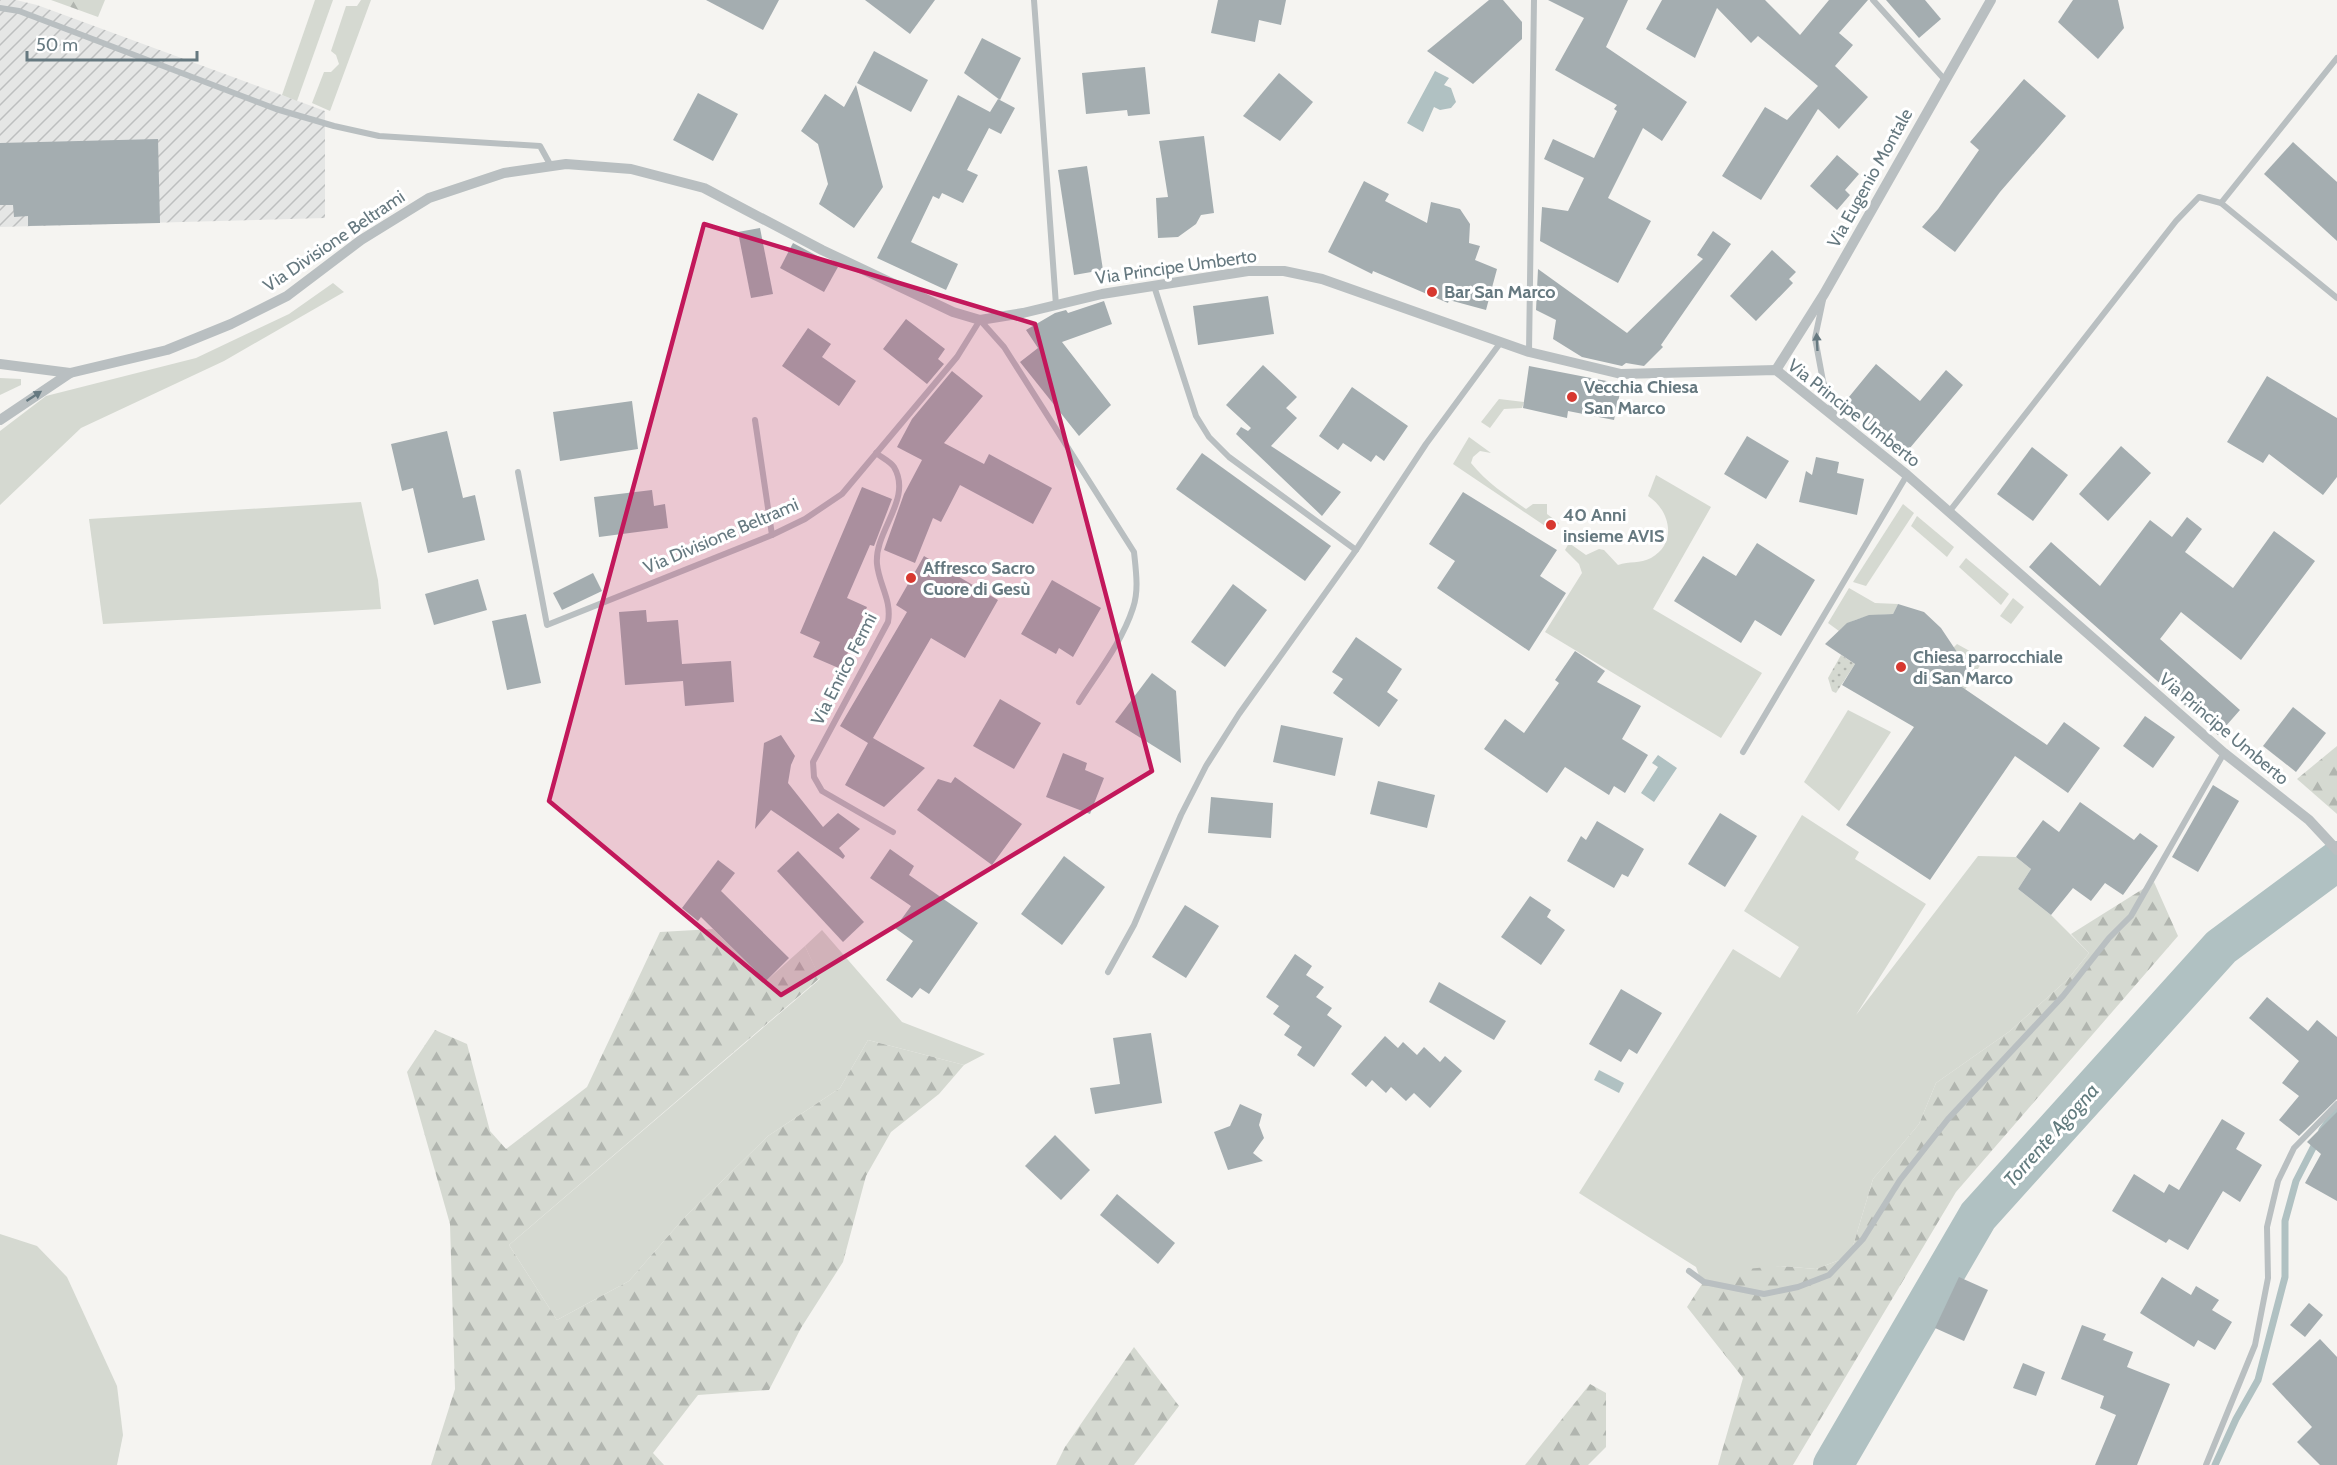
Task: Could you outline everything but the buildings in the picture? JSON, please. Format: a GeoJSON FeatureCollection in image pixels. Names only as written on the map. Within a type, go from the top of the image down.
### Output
{"type":"FeatureCollection","features":[{"type":"Feature","properties":{"kind":"street"},"geometry":{"type":"LineString","coordinates":[[1034,0],[1056,305]]}},
{"type":"Feature","properties":{"kind":"street"},"geometry":{"type":"LineString","coordinates":[[1529,352],[1534,0]]}},
{"type":"Feature","properties":{"kind":"street"},"geometry":{"type":"LineString","coordinates":[[1873,0],[1944,80]]}},
{"type":"Feature","properties":{"kind":"street","name":"Via Eugenio Montale"},"geometry":{"type":"LineString","coordinates":[[1776,370],[1824,294],[1991,0]]}},
{"type":"Feature","properties":{"kind":"street"},"geometry":{"type":"LineString","coordinates":[[0,8],[19,11],[276,109],[334,126],[379,136],[540,146],[551,166]]}},
{"type":"Feature","properties":{"kind":"street"},"geometry":{"type":"LineString","coordinates":[[2221,203],[2337,58]]}},
{"type":"Feature","properties":{"kind":"street","name":"Via Divisione Beltrami"},"geometry":{"type":"LineString","coordinates":[[0,420],[70,373],[167,350],[231,324],[287,296],[361,240],[429,198],[504,173],[566,164],[631,169],[704,188],[822,250],[953,312],[980,320],[957,357],[842,494],[805,519],[772,535],[547,625],[518,472]]}},
{"type":"Feature","properties":{"kind":"street"},"geometry":{"type":"LineString","coordinates":[[1949,513],[2176,221],[2199,197],[2221,203],[2337,298]]}},
{"type":"Feature","properties":{"kind":"street","name":"Via Principe Umberto"},"geometry":{"type":"LineString","coordinates":[[980,320],[1154,285],[1248,271],[1284,271],[1322,279],[1529,352],[1621,374],[1776,370],[1907,475],[2224,753],[2309,820],[2337,850]]}},
{"type":"Feature","properties":{"kind":"street"},"geometry":{"type":"LineString","coordinates":[[1154,285],[1196,416],[1209,437],[1229,457],[1356,550]]}},
{"type":"Feature","properties":{"kind":"street"},"geometry":{"type":"LineString","coordinates":[[1824,294],[1815,338],[1823,381],[1836,419]]}},
{"type":"Feature","properties":{"kind":"street"},"geometry":{"type":"LineString","coordinates":[[980,320],[1004,347],[1134,552],[1137,578],[1133,608],[1116,644],[1079,702]]}},
{"type":"Feature","properties":{"kind":"street"},"geometry":{"type":"LineString","coordinates":[[1108,972],[1134,925],[1181,815],[1206,766],[1239,714],[1356,550],[1426,444],[1501,342]]}},
{"type":"Feature","properties":{"kind":"street","name":"Via Divisione Beltrami"},"geometry":{"type":"LineString","coordinates":[[0,364],[70,373]]}},
{"type":"Feature","properties":{"kind":"street"},"geometry":{"type":"LineString","coordinates":[[755,420],[772,535]]}},
{"type":"Feature","properties":{"kind":"street","name":"Via Enrico Fermi"},"geometry":{"type":"LineString","coordinates":[[876,453],[894,466],[900,490],[877,553],[877,565],[887,596],[890,615],[813,762],[814,777],[822,791],[893,832]]}},
{"type":"Feature","properties":{"kind":"street"},"geometry":{"type":"LineString","coordinates":[[1743,752],[1907,475]]}},
{"type":"Feature","properties":{"kind":"street"},"geometry":{"type":"LineString","coordinates":[[1689,1271],[1704,1282],[1764,1294],[1798,1287],[1829,1275],[1863,1239],[1900,1180],[1948,1119],[2062,996],[2109,938],[2131,916],[2224,753]]}},
{"type":"Feature","properties":{"kind":"street"},"geometry":{"type":"LineString","coordinates":[[2206,1465],[2255,1345],[2268,1278],[2267,1227],[2278,1181],[2294,1148],[2337,1104]]}},
{"type":"Feature","properties":{"kind":"highlighted area"},"geometry":{"type":"Polygon","coordinates":[[[704,224],[1035,324],[1152,771],[781,995],[549,801],[704,224]]]}},
{"type":"Feature","properties":{"kind":"shaded area"},"geometry":{"type":"Polygon","coordinates":[[[0,0],[16,0],[37,5],[325,111],[325,218],[0,227],[0,0]]]}},
{"type":"Feature","properties":{"kind":"shaded area"},"geometry":{"type":"Polygon","coordinates":[[[1435,71],[1449,78],[1444,85],[1451,88],[1456,102],[1451,108],[1440,110],[1434,107],[1423,132],[1407,123],[1435,71]]]}},
{"type":"Feature","properties":{"kind":"shaded area"},"geometry":{"type":"Polygon","coordinates":[[[1658,755],[1677,768],[1654,802],[1641,793],[1658,767],[1652,763],[1658,755]]]}},
{"type":"Feature","properties":{"kind":"shaded area"},"geometry":{"type":"Polygon","coordinates":[[[1599,1070],[1624,1083],[1619,1093],[1594,1080],[1599,1070]]]}},
{"type":"Feature","properties":{"kind":"green space"},"geometry":{"type":"Polygon","coordinates":[[[51,0],[105,0],[98,17],[51,0]]]}},
{"type":"Feature","properties":{"kind":"green space"},"geometry":{"type":"Polygon","coordinates":[[[315,0],[333,0],[297,101],[282,95],[315,0]]]}},
{"type":"Feature","properties":{"kind":"green space"},"geometry":{"type":"Polygon","coordinates":[[[361,0],[371,0],[330,111],[312,103],[324,72],[331,72],[339,64],[336,55],[331,51],[346,6],[357,6],[361,0]]]}},
{"type":"Feature","properties":{"kind":"green space"},"geometry":{"type":"Polygon","coordinates":[[[333,283],[344,292],[224,361],[81,428],[0,505],[0,431],[46,396],[196,358],[289,314],[333,283]]]}},
{"type":"Feature","properties":{"kind":"green space"},"geometry":{"type":"Polygon","coordinates":[[[0,378],[21,379],[21,385],[0,395],[0,378]]]}},
{"type":"Feature","properties":{"kind":"green space"},"geometry":{"type":"Polygon","coordinates":[[[1499,399],[1524,402],[1522,408],[1504,409],[1490,428],[1481,422],[1499,399]]]}},
{"type":"Feature","properties":{"kind":"green space"},"geometry":{"type":"Polygon","coordinates":[[[1469,437],[1491,453],[1480,451],[1473,457],[1471,463],[1477,470],[1526,509],[1533,504],[1547,504],[1547,514],[1559,523],[1554,532],[1453,464],[1469,437]]]}},
{"type":"Feature","properties":{"kind":"green space"},"geometry":{"type":"Polygon","coordinates":[[[1656,475],[1711,507],[1653,609],[1762,673],[1721,738],[1545,632],[1582,573],[1579,564],[1565,550],[1569,543],[1586,555],[1599,549],[1604,550],[1618,565],[1647,560],[1660,552],[1668,535],[1668,527],[1662,509],[1648,496],[1656,475]]]}},
{"type":"Feature","properties":{"kind":"green space"},"geometry":{"type":"Polygon","coordinates":[[[361,502],[378,580],[381,609],[103,624],[89,519],[361,502]]]}},
{"type":"Feature","properties":{"kind":"green space"},"geometry":{"type":"Polygon","coordinates":[[[1903,504],[1914,513],[1866,586],[1853,582],[1903,504]]]}},
{"type":"Feature","properties":{"kind":"green space"},"geometry":{"type":"Polygon","coordinates":[[[1917,516],[1954,547],[1947,557],[1911,526],[1917,516]]]}},
{"type":"Feature","properties":{"kind":"green space"},"geometry":{"type":"Polygon","coordinates":[[[1966,558],[2009,594],[2001,605],[1959,567],[1966,558]]]}},
{"type":"Feature","properties":{"kind":"green space"},"geometry":{"type":"Polygon","coordinates":[[[1849,588],[1875,603],[1898,604],[1893,614],[1857,619],[1839,631],[1828,623],[1849,588]]]}},
{"type":"Feature","properties":{"kind":"green space"},"geometry":{"type":"Polygon","coordinates":[[[2013,598],[2024,607],[2011,624],[2000,616],[2013,598]]]}},
{"type":"Feature","properties":{"kind":"green space"},"geometry":{"type":"Polygon","coordinates":[[[1957,644],[1984,659],[1963,693],[1947,682],[1952,649],[1957,644]]]}},
{"type":"Feature","properties":{"kind":"green space"},"geometry":{"type":"Polygon","coordinates":[[[1841,655],[1855,664],[1836,693],[1832,691],[1828,678],[1841,655]]]}},
{"type":"Feature","properties":{"kind":"green space"},"geometry":{"type":"Polygon","coordinates":[[[1848,710],[1891,732],[1839,811],[1804,782],[1848,710]]]}},
{"type":"Feature","properties":{"kind":"green space"},"geometry":{"type":"Polygon","coordinates":[[[2337,746],[2337,814],[2297,779],[2337,746]]]}},
{"type":"Feature","properties":{"kind":"green space"},"geometry":{"type":"Polygon","coordinates":[[[1802,815],[1859,852],[1855,859],[1926,904],[1856,1015],[1978,856],[2016,857],[2031,869],[2018,889],[2051,915],[2089,953],[2068,979],[2010,1031],[1936,1083],[1919,1124],[1873,1179],[1850,1256],[1816,1269],[1780,1266],[1702,1284],[1696,1267],[1579,1193],[1733,949],[1780,978],[1799,947],[1744,911],[1802,815]]]}},
{"type":"Feature","properties":{"kind":"green space"},"geometry":{"type":"Polygon","coordinates":[[[2154,882],[2178,936],[1956,1192],[1793,1465],[1718,1465],[1743,1378],[1687,1307],[1702,1284],[1734,1270],[1780,1266],[1816,1269],[1850,1256],[1873,1179],[1919,1124],[1936,1083],[2010,1031],[2068,979],[2089,953],[2071,934],[2154,882]]]}},
{"type":"Feature","properties":{"kind":"green space"},"geometry":{"type":"Polygon","coordinates":[[[713,929],[766,981],[805,946],[820,978],[509,1245],[557,1320],[629,1281],[683,1219],[768,1136],[840,1088],[868,1040],[964,1065],[939,1094],[891,1132],[866,1176],[843,1262],[801,1328],[769,1390],[698,1395],[653,1453],[664,1465],[431,1465],[455,1389],[450,1224],[407,1072],[435,1030],[467,1044],[490,1131],[506,1149],[587,1087],[660,932],[713,929]]]}},
{"type":"Feature","properties":{"kind":"green space"},"geometry":{"type":"Polygon","coordinates":[[[822,930],[902,1022],[985,1054],[964,1065],[868,1040],[840,1088],[768,1136],[683,1219],[629,1281],[557,1320],[509,1245],[820,979],[805,946],[822,930]]]}},
{"type":"Feature","properties":{"kind":"green space"},"geometry":{"type":"Polygon","coordinates":[[[0,1234],[37,1246],[67,1277],[117,1386],[123,1435],[117,1465],[0,1465],[0,1234]]]}},
{"type":"Feature","properties":{"kind":"green space"},"geometry":{"type":"Polygon","coordinates":[[[1134,1347],[1179,1406],[1134,1465],[1056,1465],[1065,1447],[1134,1347]]]}},
{"type":"Feature","properties":{"kind":"green space"},"geometry":{"type":"Polygon","coordinates":[[[1590,1384],[1606,1393],[1606,1447],[1588,1465],[1525,1465],[1590,1384]]]}},
{"type":"Feature","properties":{"kind":"waterway","name":"Torrente Agogna"},"geometry":{"type":"LineString","coordinates":[[1833,1465],[1978,1216],[2221,947],[2337,861]]}},
{"type":"Feature","properties":{"kind":"waterway"},"geometry":{"type":"LineString","coordinates":[[2322,1130],[2337,1109]]}},
{"type":"Feature","properties":{"kind":"waterway"},"geometry":{"type":"LineString","coordinates":[[2215,1465],[2236,1419],[2258,1380],[2285,1277],[2285,1221],[2296,1181],[2317,1140]]}},
{"type":"Feature","properties":{"kind":"place","name":"Bar San Marco"},"geometry":{"type":"Point","coordinates":[1432,292]}},
{"type":"Feature","properties":{"kind":"place","name":"Vecchia Chiesa San Marco"},"geometry":{"type":"Point","coordinates":[1572,397]}},
{"type":"Feature","properties":{"kind":"place","name":"40 Anni insieme AVIS"},"geometry":{"type":"Point","coordinates":[1551,525]}},
{"type":"Feature","properties":{"kind":"place","name":"Affresco Sacro Cuore di Gesù"},"geometry":{"type":"Point","coordinates":[911,578]}},
{"type":"Feature","properties":{"kind":"place","name":"Chiesa parrocchiale di San Marco"},"geometry":{"type":"Point","coordinates":[1901,667]}}]}
